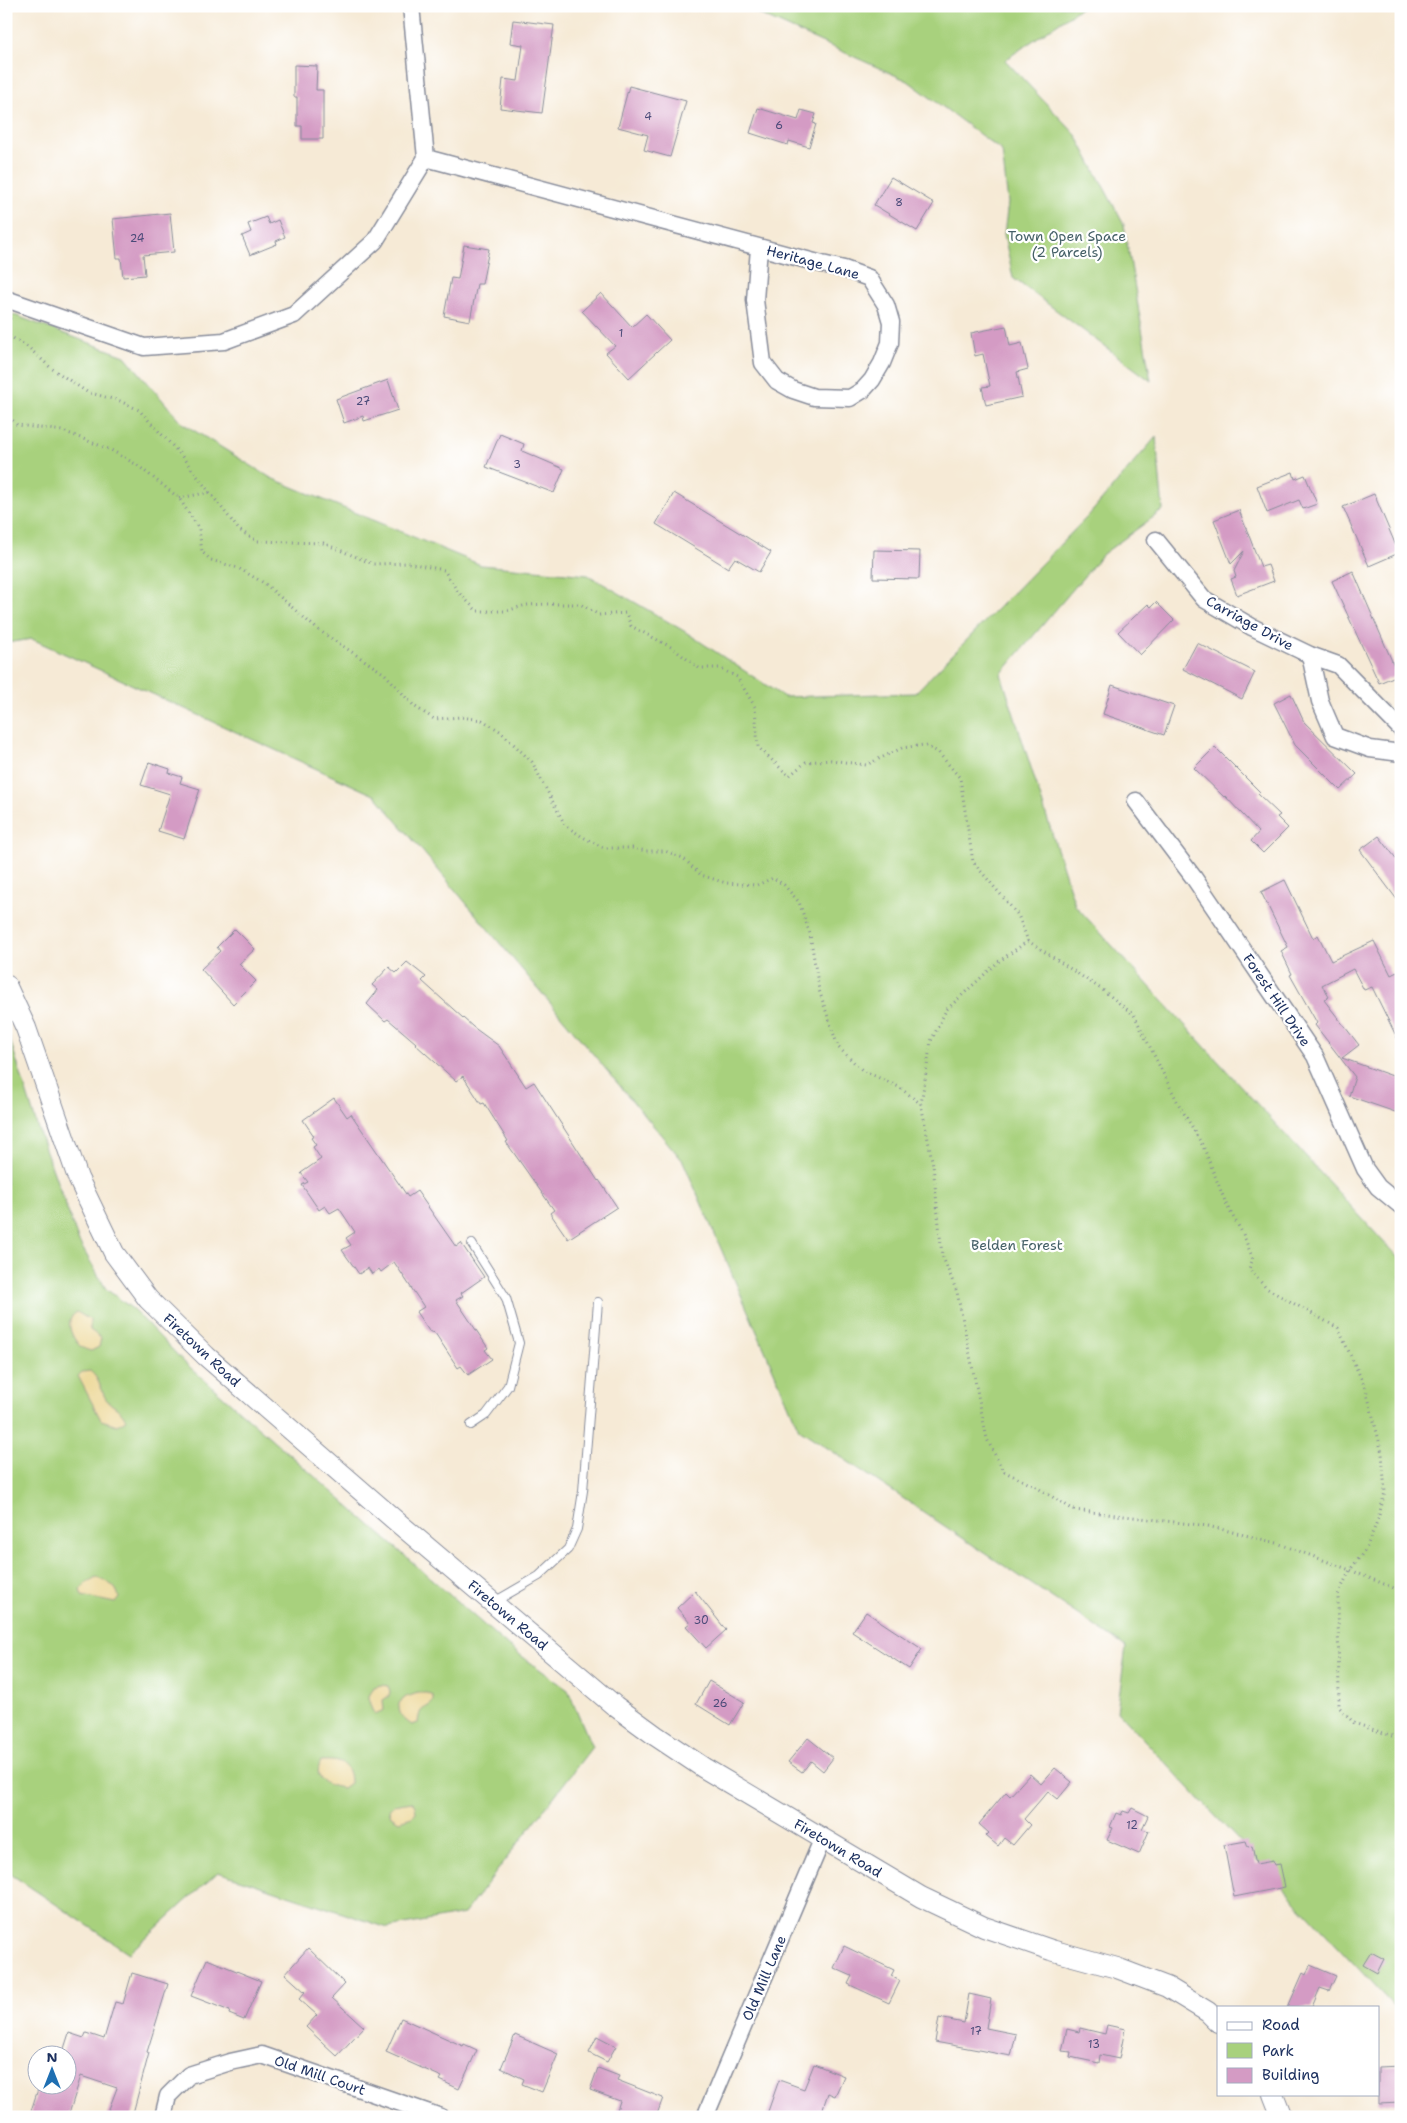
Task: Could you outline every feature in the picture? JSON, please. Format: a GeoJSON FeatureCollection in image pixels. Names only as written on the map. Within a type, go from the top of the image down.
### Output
{"type":"FeatureCollection","features":[{"type":"Feature","properties":{"kind":"street"},"geometry":{"type":"LineString","coordinates":[[10,300],[144,347],[224,341],[294,315],[375,241],[426,158],[411,6]]}},
{"type":"Feature","properties":{"kind":"street","name":"Heritage Lane"},"geometry":{"type":"LineString","coordinates":[[426,158],[759,248],[844,268],[869,278],[886,305],[891,322],[890,343],[882,364],[863,390],[850,398],[814,398],[777,381],[763,364],[755,300],[759,248]]}},
{"type":"Feature","properties":{"kind":"street","name":"Carriage Drive"},"geometry":{"type":"LineString","coordinates":[[1156,540],[1204,598],[1252,627],[1310,655],[1338,665],[1401,729]]}},
{"type":"Feature","properties":{"kind":"street","name":"Carriage Drive"},"geometry":{"type":"LineString","coordinates":[[1310,655],[1320,701],[1335,736],[1370,749],[1401,753]]}},
{"type":"Feature","properties":{"kind":"street","name":"Forest Hill Drive"},"geometry":{"type":"LineString","coordinates":[[1136,801],[1194,878],[1315,1056],[1365,1169],[1378,1187],[1401,1206]]}},
{"type":"Feature","properties":{"kind":"street","name":"Firetown Road"},"geometry":{"type":"LineString","coordinates":[[6,985],[26,1028],[78,1178],[114,1253],[148,1299],[206,1356],[492,1603],[616,1706],[656,1736],[822,1840],[922,1897],[984,1927],[1052,1950],[1117,1968],[1167,1987],[1208,2012],[1217,2021]]}},
{"type":"Feature","properties":{"kind":"street","name":"Old Mill Lane"},"geometry":{"type":"LineString","coordinates":[[705,2117],[822,1840]]}},
{"type":"Feature","properties":{"kind":"street","name":"Old Mill Court"},"geometry":{"type":"LineString","coordinates":[[163,2117],[168,2096],[189,2075],[230,2062],[262,2055],[441,2117]]}},
{"type":"Feature","properties":{"kind":"street"},"geometry":{"type":"LineString","coordinates":[[1274,2096],[1282,2117]]}},
{"type":"Feature","properties":{"kind":"lane"},"geometry":{"type":"LineString","coordinates":[[471,1425],[486,1415],[508,1386],[519,1344],[506,1298],[472,1244]]}},
{"type":"Feature","properties":{"kind":"lane"},"geometry":{"type":"LineString","coordinates":[[492,1603],[539,1576],[568,1549],[578,1528],[583,1491],[598,1302]]}},
{"type":"Feature","properties":{"kind":"path"},"geometry":{"type":"LineString","coordinates":[[10,300],[6,334],[28,347],[51,368],[87,392],[120,401],[139,410],[174,447],[238,530],[257,541],[282,540],[323,543],[372,564],[409,563],[444,570],[458,592],[477,611],[506,611],[526,605],[580,604],[599,615],[626,613],[631,626],[671,647],[699,668],[719,668],[737,676],[755,707],[758,747],[789,776],[806,762],[831,760],[866,765],[902,748],[924,745],[938,752],[960,778],[973,862],[1018,916],[1028,941],[1104,991],[1134,1015],[1178,1103],[1203,1146],[1227,1206],[1243,1234],[1253,1259],[1249,1269],[1266,1288],[1338,1328],[1366,1389],[1382,1453],[1385,1492],[1378,1519],[1366,1549],[1350,1570],[1338,1595],[1339,1707],[1354,1723],[1401,1739]]}},
{"type":"Feature","properties":{"kind":"path"},"geometry":{"type":"LineString","coordinates":[[6,413],[17,424],[63,431],[112,450],[137,465],[179,498],[199,529],[202,552],[211,560],[238,568],[264,583],[317,628],[385,674],[414,706],[434,719],[461,717],[482,720],[500,731],[532,762],[564,825],[581,836],[604,848],[664,851],[683,858],[701,875],[726,883],[756,886],[773,878],[784,886],[799,902],[810,934],[819,990],[838,1047],[862,1070],[899,1086],[922,1104]]}},
{"type":"Feature","properties":{"kind":"path"},"geometry":{"type":"LineString","coordinates":[[179,498],[210,492]]}},
{"type":"Feature","properties":{"kind":"path"},"geometry":{"type":"LineString","coordinates":[[1028,941],[998,962],[946,1010],[931,1041],[922,1104],[933,1165],[942,1255],[957,1292],[987,1439],[1003,1471],[1036,1487],[1074,1510],[1208,1526],[1277,1543],[1401,1591]]}},
{"type":"Feature","properties":{"kind":"green space","name":"Town Open Space (2 Parcels)"},"geometry":{"type":"Polygon","coordinates":[[[741,6],[1083,6],[1005,60],[1076,135],[1124,225],[1151,381],[1013,278],[1004,234],[1008,203],[1002,151],[908,81],[741,6]]]}},
{"type":"Feature","properties":{"kind":"green space","name":"Belden Forest"},"geometry":{"type":"Polygon","coordinates":[[[6,312],[125,356],[182,423],[271,478],[481,565],[588,575],[684,631],[784,697],[915,693],[1089,515],[1156,437],[1163,510],[1103,554],[1001,674],[1075,905],[1401,1261],[1401,2014],[1117,1711],[1126,1647],[799,1429],[683,1161],[376,796],[32,639],[6,643],[6,312]]]}},
{"type":"Feature","properties":{"kind":"green space"},"geometry":{"type":"Polygon","coordinates":[[[6,1027],[39,1132],[79,1242],[106,1289],[134,1310],[185,1363],[508,1646],[568,1690],[592,1747],[464,1914],[388,1928],[218,1872],[129,1953],[6,1871],[6,1027]]]}},
{"type":"Feature","properties":{"kind":"sand"},"geometry":{"type":"Polygon","coordinates":[[[77,1312],[90,1320],[90,1330],[101,1338],[99,1347],[91,1351],[80,1346],[70,1329],[70,1320],[77,1312]]]}},
{"type":"Feature","properties":{"kind":"sand"},"geometry":{"type":"Polygon","coordinates":[[[90,1371],[98,1381],[108,1402],[122,1413],[126,1420],[117,1425],[101,1420],[78,1376],[82,1372],[90,1371]]]}},
{"type":"Feature","properties":{"kind":"sand"},"geometry":{"type":"Polygon","coordinates":[[[96,1577],[111,1584],[116,1590],[119,1598],[115,1603],[82,1596],[80,1590],[86,1583],[96,1577]]]}},
{"type":"Feature","properties":{"kind":"sand"},"geometry":{"type":"Polygon","coordinates":[[[388,1686],[389,1696],[383,1700],[384,1710],[375,1714],[368,1698],[374,1687],[388,1686]]]}},
{"type":"Feature","properties":{"kind":"sand"},"geometry":{"type":"Polygon","coordinates":[[[418,1693],[427,1693],[433,1696],[433,1702],[421,1711],[418,1723],[412,1725],[402,1716],[399,1710],[399,1703],[406,1697],[418,1693]]]}},
{"type":"Feature","properties":{"kind":"sand"},"geometry":{"type":"Polygon","coordinates":[[[321,1761],[338,1762],[346,1767],[350,1783],[343,1788],[332,1786],[323,1781],[318,1773],[321,1761]]]}},
{"type":"Feature","properties":{"kind":"sand"},"geometry":{"type":"Polygon","coordinates":[[[412,1802],[416,1812],[412,1817],[399,1821],[391,1816],[389,1810],[393,1805],[412,1802]]]}},
{"type":"Feature","properties":{"kind":"building"},"geometry":{"type":"Polygon","coordinates":[[[513,20],[554,25],[542,113],[500,108],[503,79],[518,81],[523,45],[510,43],[513,20]]]}},
{"type":"Feature","properties":{"kind":"building"},"geometry":{"type":"Polygon","coordinates":[[[294,65],[317,66],[316,90],[323,90],[323,139],[302,139],[302,126],[297,126],[297,97],[294,97],[294,65]]]}},
{"type":"Feature","properties":{"kind":"building"},"geometry":{"type":"Polygon","coordinates":[[[629,86],[686,101],[670,157],[644,150],[648,135],[618,127],[629,86]]]}},
{"type":"Feature","properties":{"kind":"building"},"geometry":{"type":"Polygon","coordinates":[[[758,108],[798,120],[801,110],[816,114],[813,123],[816,124],[809,147],[789,141],[788,145],[750,133],[758,108]]]}},
{"type":"Feature","properties":{"kind":"building"},"geometry":{"type":"Polygon","coordinates":[[[891,177],[934,203],[917,231],[874,205],[891,177]]]}},
{"type":"Feature","properties":{"kind":"building"},"geometry":{"type":"Polygon","coordinates":[[[170,213],[174,252],[143,255],[145,275],[123,277],[121,258],[117,258],[113,219],[170,213]]]}},
{"type":"Feature","properties":{"kind":"building"},"geometry":{"type":"Polygon","coordinates":[[[266,217],[269,224],[278,220],[285,237],[276,241],[277,244],[250,255],[242,236],[251,232],[248,224],[266,217]]]}},
{"type":"Feature","properties":{"kind":"building"},"geometry":{"type":"Polygon","coordinates":[[[464,245],[489,249],[482,284],[477,284],[470,321],[444,316],[451,278],[458,279],[464,245]]]}},
{"type":"Feature","properties":{"kind":"building"},"geometry":{"type":"Polygon","coordinates":[[[601,293],[632,327],[646,314],[670,340],[629,378],[606,353],[615,346],[582,311],[601,293]]]}},
{"type":"Feature","properties":{"kind":"building"},"geometry":{"type":"Polygon","coordinates":[[[1006,326],[1010,346],[1022,343],[1028,369],[1017,372],[1022,397],[986,405],[982,387],[990,386],[983,354],[975,356],[971,333],[1006,326]]]}},
{"type":"Feature","properties":{"kind":"building"},"geometry":{"type":"Polygon","coordinates":[[[388,380],[398,410],[364,421],[363,416],[344,423],[336,399],[388,380]]]}},
{"type":"Feature","properties":{"kind":"building"},"geometry":{"type":"Polygon","coordinates":[[[500,434],[524,444],[522,451],[564,469],[554,493],[486,467],[500,434]]]}},
{"type":"Feature","properties":{"kind":"building"},"geometry":{"type":"Polygon","coordinates":[[[1293,472],[1295,479],[1305,475],[1317,504],[1303,509],[1299,500],[1267,513],[1257,486],[1293,472]]]}},
{"type":"Feature","properties":{"kind":"building"},"geometry":{"type":"Polygon","coordinates":[[[674,493],[771,552],[759,572],[735,558],[728,568],[656,524],[674,493]]]}},
{"type":"Feature","properties":{"kind":"building"},"geometry":{"type":"Polygon","coordinates":[[[1374,494],[1399,553],[1369,566],[1343,507],[1374,494]]]}},
{"type":"Feature","properties":{"kind":"building"},"geometry":{"type":"Polygon","coordinates":[[[1239,510],[1261,567],[1268,565],[1274,581],[1237,595],[1231,579],[1236,577],[1234,571],[1244,551],[1231,564],[1214,520],[1239,510]]]}},
{"type":"Feature","properties":{"kind":"building"},"geometry":{"type":"Polygon","coordinates":[[[874,550],[920,551],[919,579],[873,578],[874,550]]]}},
{"type":"Feature","properties":{"kind":"building"},"geometry":{"type":"Polygon","coordinates":[[[1353,571],[1398,675],[1379,683],[1332,581],[1353,571]]]}},
{"type":"Feature","properties":{"kind":"building"},"geometry":{"type":"Polygon","coordinates":[[[1156,602],[1174,620],[1140,655],[1118,632],[1148,604],[1151,607],[1156,602]]]}},
{"type":"Feature","properties":{"kind":"building"},"geometry":{"type":"Polygon","coordinates":[[[1197,643],[1255,672],[1242,699],[1183,669],[1197,643]]]}},
{"type":"Feature","properties":{"kind":"building"},"geometry":{"type":"Polygon","coordinates":[[[1112,685],[1174,706],[1164,735],[1103,714],[1112,685]]]}},
{"type":"Feature","properties":{"kind":"building"},"geometry":{"type":"Polygon","coordinates":[[[1291,694],[1304,722],[1357,774],[1340,790],[1295,745],[1274,703],[1291,694]]]}},
{"type":"Feature","properties":{"kind":"building"},"geometry":{"type":"Polygon","coordinates":[[[1215,747],[1260,792],[1258,794],[1280,815],[1277,817],[1288,828],[1263,853],[1251,841],[1259,832],[1225,796],[1194,768],[1215,747]]]}},
{"type":"Feature","properties":{"kind":"building"},"geometry":{"type":"Polygon","coordinates":[[[149,762],[170,769],[169,773],[182,777],[180,783],[200,789],[184,839],[158,831],[170,794],[141,785],[149,762]]]}},
{"type":"Feature","properties":{"kind":"building"},"geometry":{"type":"Polygon","coordinates":[[[1379,836],[1401,865],[1401,905],[1360,850],[1379,836]]]}},
{"type":"Feature","properties":{"kind":"building"},"geometry":{"type":"Polygon","coordinates":[[[1285,880],[1313,938],[1318,935],[1331,961],[1374,941],[1391,975],[1401,970],[1401,1046],[1372,987],[1364,990],[1353,969],[1322,985],[1329,997],[1324,1000],[1359,1045],[1342,1058],[1401,1079],[1401,1114],[1349,1096],[1355,1077],[1315,1025],[1317,1023],[1290,975],[1292,974],[1281,951],[1288,947],[1261,892],[1285,880]]]}},
{"type":"Feature","properties":{"kind":"building"},"geometry":{"type":"Polygon","coordinates":[[[235,929],[255,949],[239,964],[256,981],[233,1004],[201,969],[220,951],[217,947],[235,929]]]}},
{"type":"Feature","properties":{"kind":"building"},"geometry":{"type":"Polygon","coordinates":[[[407,962],[426,977],[422,981],[473,1027],[499,1046],[526,1087],[534,1082],[617,1207],[568,1239],[550,1213],[554,1210],[506,1142],[508,1141],[484,1103],[481,1104],[463,1076],[456,1081],[416,1043],[388,1019],[385,1021],[367,1004],[378,990],[372,985],[389,967],[396,973],[407,962]]]}},
{"type":"Feature","properties":{"kind":"building"},"geometry":{"type":"Polygon","coordinates":[[[334,1098],[347,1117],[351,1114],[408,1197],[417,1191],[456,1247],[461,1243],[484,1277],[461,1293],[463,1296],[456,1300],[488,1348],[485,1350],[492,1359],[468,1375],[461,1366],[458,1368],[435,1333],[429,1331],[416,1312],[424,1307],[394,1262],[381,1272],[379,1269],[372,1274],[368,1268],[359,1274],[342,1250],[351,1245],[346,1238],[355,1232],[339,1208],[330,1213],[325,1206],[319,1210],[302,1185],[308,1182],[301,1173],[321,1159],[313,1147],[316,1145],[311,1138],[314,1136],[303,1120],[334,1098]]]}},
{"type":"Feature","properties":{"kind":"building"},"geometry":{"type":"Polygon","coordinates":[[[695,1591],[726,1630],[706,1648],[686,1626],[690,1623],[677,1608],[695,1591]]]}},
{"type":"Feature","properties":{"kind":"building"},"geometry":{"type":"Polygon","coordinates":[[[866,1612],[922,1649],[909,1669],[852,1632],[866,1612]]]}},
{"type":"Feature","properties":{"kind":"building"},"geometry":{"type":"Polygon","coordinates":[[[709,1681],[744,1702],[730,1725],[696,1704],[709,1681]]]}},
{"type":"Feature","properties":{"kind":"building"},"geometry":{"type":"Polygon","coordinates":[[[808,1738],[833,1758],[823,1771],[811,1761],[802,1772],[788,1762],[808,1738]]]}},
{"type":"Feature","properties":{"kind":"building"},"geometry":{"type":"Polygon","coordinates":[[[1055,1768],[1072,1782],[1058,1799],[1048,1791],[1024,1819],[1030,1825],[1013,1845],[1004,1838],[998,1846],[986,1836],[989,1833],[979,1824],[1006,1792],[1010,1796],[1030,1774],[1041,1784],[1055,1768]]]}},
{"type":"Feature","properties":{"kind":"building"},"geometry":{"type":"Polygon","coordinates":[[[1132,1808],[1148,1816],[1142,1829],[1149,1831],[1139,1854],[1107,1840],[1113,1828],[1110,1827],[1116,1813],[1121,1815],[1123,1811],[1129,1813],[1132,1808]]]}},
{"type":"Feature","properties":{"kind":"building"},"geometry":{"type":"Polygon","coordinates":[[[1246,1841],[1248,1847],[1252,1846],[1256,1864],[1273,1861],[1274,1865],[1280,1864],[1285,1887],[1234,1897],[1224,1845],[1246,1841]]]}},
{"type":"Feature","properties":{"kind":"building"},"geometry":{"type":"Polygon","coordinates":[[[844,1946],[894,1970],[891,1976],[900,1981],[889,2003],[848,1984],[852,1976],[834,1968],[844,1946]]]}},
{"type":"Feature","properties":{"kind":"building"},"geometry":{"type":"Polygon","coordinates":[[[308,1948],[345,1984],[332,1998],[364,2027],[337,2056],[306,2027],[317,2015],[299,1999],[305,1992],[285,1974],[308,1948]]]}},
{"type":"Feature","properties":{"kind":"building"},"geometry":{"type":"Polygon","coordinates":[[[1371,1952],[1384,1959],[1377,1973],[1363,1965],[1371,1952]]]}},
{"type":"Feature","properties":{"kind":"building"},"geometry":{"type":"Polygon","coordinates":[[[207,1959],[261,1981],[244,2020],[229,2014],[230,2011],[191,1996],[207,1959]]]}},
{"type":"Feature","properties":{"kind":"building"},"geometry":{"type":"Polygon","coordinates":[[[1310,1965],[1336,1976],[1329,1991],[1320,1988],[1312,2006],[1288,2006],[1303,1973],[1306,1975],[1310,1965]]]}},
{"type":"Feature","properties":{"kind":"building"},"geometry":{"type":"Polygon","coordinates":[[[132,1973],[168,1984],[147,2052],[149,2053],[132,2117],[106,2117],[117,2088],[81,2076],[78,2085],[78,2046],[65,2046],[69,2033],[84,2038],[86,2033],[104,2039],[115,2002],[123,2004],[132,1973]]]}},
{"type":"Feature","properties":{"kind":"building"},"geometry":{"type":"Polygon","coordinates":[[[969,1994],[991,1999],[986,2028],[1016,2034],[1011,2056],[935,2042],[939,2018],[964,2023],[969,1994]]]}},
{"type":"Feature","properties":{"kind":"building"},"geometry":{"type":"Polygon","coordinates":[[[401,2018],[463,2046],[464,2044],[477,2050],[459,2089],[440,2080],[442,2077],[386,2052],[401,2018]]]}},
{"type":"Feature","properties":{"kind":"building"},"geometry":{"type":"Polygon","coordinates":[[[1107,2025],[1125,2029],[1119,2059],[1100,2055],[1099,2063],[1070,2057],[1071,2052],[1062,2051],[1067,2029],[1079,2032],[1080,2028],[1105,2034],[1107,2025]]]}},
{"type":"Feature","properties":{"kind":"building"},"geometry":{"type":"Polygon","coordinates":[[[515,2035],[558,2054],[542,2092],[522,2084],[524,2079],[501,2068],[515,2035]]]}},
{"type":"Feature","properties":{"kind":"building"},"geometry":{"type":"Polygon","coordinates":[[[597,2036],[616,2046],[607,2062],[589,2053],[597,2036]]]}},
{"type":"Feature","properties":{"kind":"building"},"geometry":{"type":"Polygon","coordinates":[[[814,2064],[844,2076],[835,2096],[828,2093],[820,2117],[766,2117],[779,2080],[804,2089],[814,2064]]]}},
{"type":"Feature","properties":{"kind":"building"},"geometry":{"type":"Polygon","coordinates":[[[1401,2066],[1401,2103],[1378,2104],[1378,2096],[1380,2096],[1380,2067],[1401,2066]]]}},
{"type":"Feature","properties":{"kind":"building"},"geometry":{"type":"Polygon","coordinates":[[[598,2068],[619,2076],[617,2080],[663,2098],[656,2117],[626,2117],[616,2113],[620,2101],[590,2090],[598,2068]]]}},
{"type":"Feature","properties":{"kind":"building"},"geometry":{"type":"Polygon","coordinates":[[[36,2096],[75,2096],[68,2117],[29,2117],[36,2096]]]}}]}
